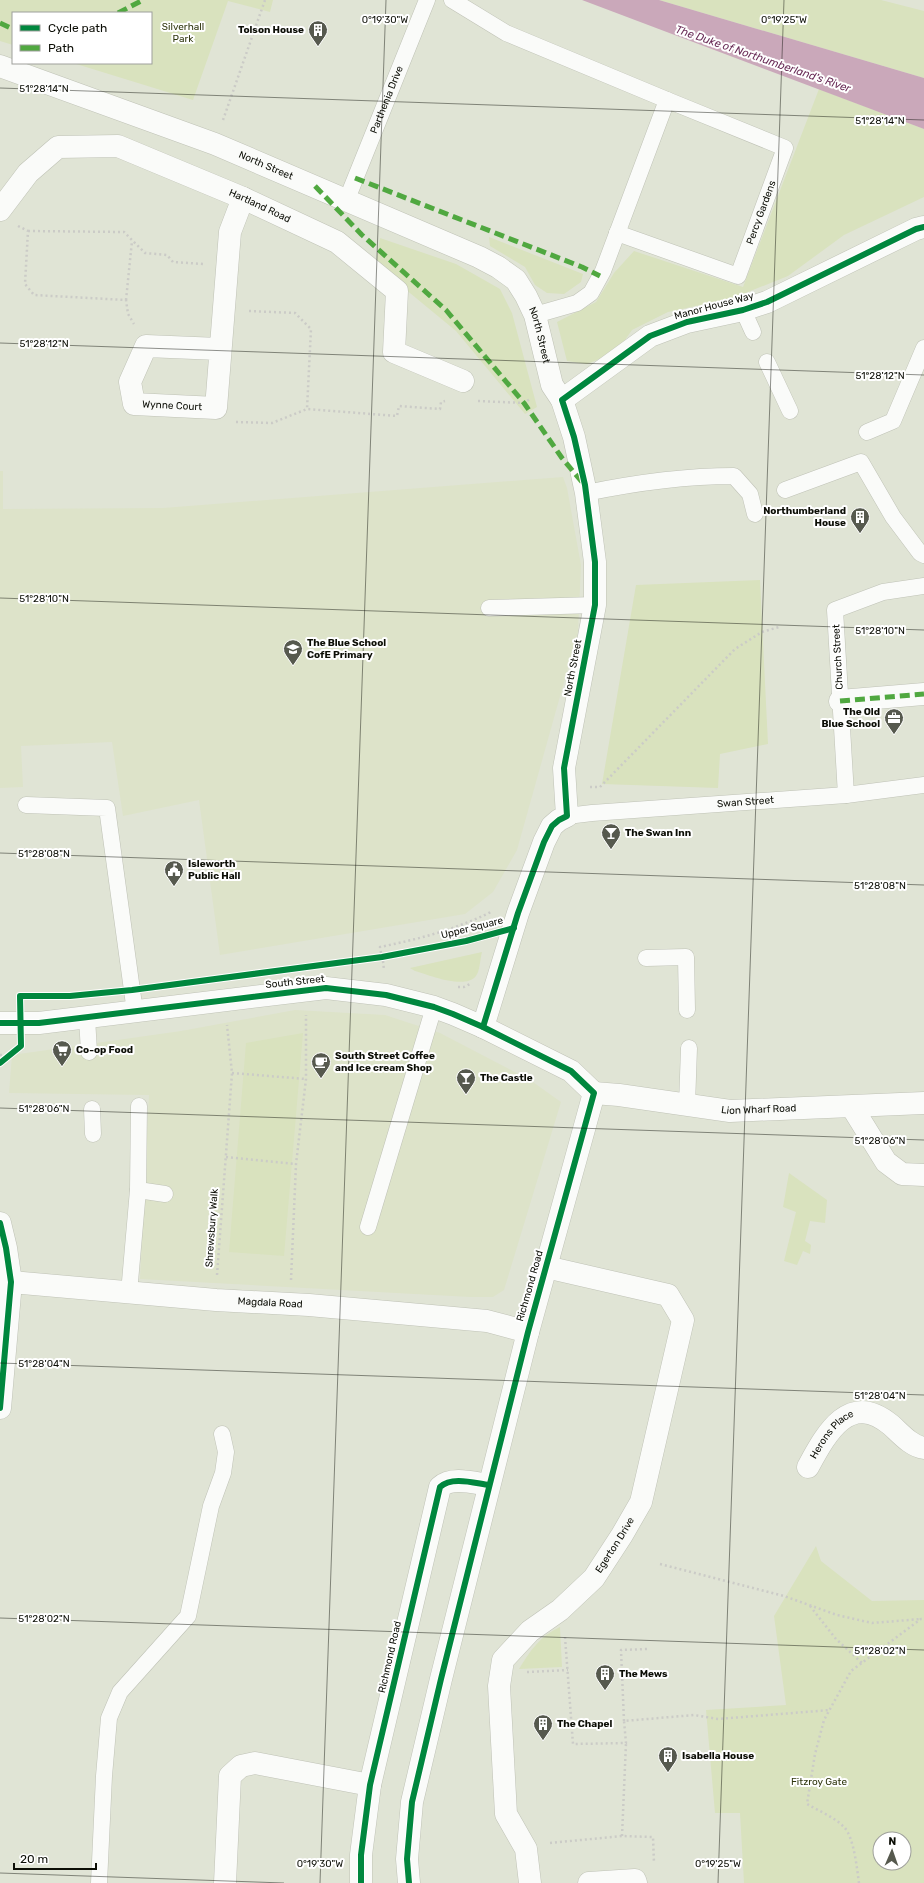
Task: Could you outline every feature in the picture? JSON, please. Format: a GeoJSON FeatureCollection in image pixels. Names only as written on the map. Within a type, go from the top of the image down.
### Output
{"type":"FeatureCollection","features":[{"type":"Feature","properties":{"kind":"street","name":"North Street"},"geometry":{"type":"LineString","coordinates":[[0,66],[215,144],[347,199],[498,266],[516,280],[535,315],[557,392],[574,437],[586,493],[595,562],[595,605],[564,768],[567,816]]}},
{"type":"Feature","properties":{"kind":"street","name":"Hartland Road"},"geometry":{"type":"LineString","coordinates":[[7,217],[28,173],[58,147],[118,146],[243,198],[337,242],[397,290],[394,352],[463,390]]}},
{"type":"Feature","properties":{"kind":"street","name":"Wynne Court"},"geometry":{"type":"LineString","coordinates":[[146,346],[130,382],[134,404],[216,408],[219,349],[230,232],[243,198]]}},
{"type":"Feature","properties":{"kind":"street","name":"Manor House Way"},"geometry":{"type":"LineString","coordinates":[[557,392],[650,336],[687,322],[743,310],[767,302],[916,229],[924,227]]}},
{"type":"Feature","properties":{"kind":"street"},"geometry":{"type":"LineString","coordinates":[[146,346],[219,349]]}},
{"type":"Feature","properties":{"kind":"street"},"geometry":{"type":"LineString","coordinates":[[840,701],[924,694]]}},
{"type":"Feature","properties":{"kind":"street"},"geometry":{"type":"LineString","coordinates":[[516,920],[548,834],[552,826],[567,816]]}},
{"type":"Feature","properties":{"kind":"street","name":"Upper Square"},"geometry":{"type":"LineString","coordinates":[[484,1027],[516,920]]}},
{"type":"Feature","properties":{"kind":"street","name":"South Street"},"geometry":{"type":"LineString","coordinates":[[14,1029],[87,1018],[326,988],[369,992],[434,1007],[484,1027],[571,1071],[594,1093]]}},
{"type":"Feature","properties":{"kind":"street","name":"Lion Wharf Road"},"geometry":{"type":"LineString","coordinates":[[594,1093],[619,1095],[730,1111],[924,1103]]}},
{"type":"Feature","properties":{"kind":"street","name":"Richmond Road"},"geometry":{"type":"LineString","coordinates":[[409,1883],[407,1859],[412,1802],[489,1485],[528,1332],[594,1093]]}},
{"type":"Feature","properties":{"kind":"street"},"geometry":{"type":"LineString","coordinates":[[852,1107],[886,1162],[902,1174],[924,1175]]}},
{"type":"Feature","properties":{"kind":"street"},"geometry":{"type":"LineString","coordinates":[[0,1223],[6,1248],[11,1282],[0,1408]]}},
{"type":"Feature","properties":{"kind":"street","name":"Egerton Drive"},"geometry":{"type":"LineString","coordinates":[[530,1883],[526,1849],[506,1814],[499,1686],[503,1660],[530,1631],[563,1607],[594,1578],[641,1502],[683,1320],[668,1296],[546,1267]]}},
{"type":"Feature","properties":{"kind":"street","name":"Magdala Road"},"geometry":{"type":"LineString","coordinates":[[11,1282],[129,1293],[291,1304],[487,1321],[528,1332]]}},
{"type":"Feature","properties":{"kind":"street","name":"Herons Place"},"geometry":{"type":"LineString","coordinates":[[808,1467],[822,1443],[837,1422],[859,1411],[876,1415],[888,1423],[909,1442],[924,1448]]}},
{"type":"Feature","properties":{"kind":"street","name":"Richmond Road"},"geometry":{"type":"LineString","coordinates":[[361,1883],[361,1855],[370,1785],[440,1487],[443,1484],[455,1481],[489,1485]]}},
{"type":"Feature","properties":{"kind":"street"},"geometry":{"type":"LineString","coordinates":[[225,1883],[230,1776],[241,1766],[254,1763],[370,1785]]}},
{"type":"Feature","properties":{"kind":"street"},"geometry":{"type":"LineString","coordinates":[[589,1883],[635,1880],[636,1883]]}},
{"type":"Feature","properties":{"kind":"lane","name":"Parthenia Drive"},"geometry":{"type":"LineString","coordinates":[[347,199],[427,0]]}},
{"type":"Feature","properties":{"kind":"lane","name":"Percy Gardens"},"geometry":{"type":"LineString","coordinates":[[452,0],[506,33],[785,148],[738,276],[617,233]]}},
{"type":"Feature","properties":{"kind":"lane"},"geometry":{"type":"LineString","coordinates":[[535,315],[577,303],[590,293],[603,271],[668,100]]}},
{"type":"Feature","properties":{"kind":"lane"},"geometry":{"type":"LineString","coordinates":[[743,310],[753,332]]}},
{"type":"Feature","properties":{"kind":"lane"},"geometry":{"type":"LineString","coordinates":[[867,432],[893,421],[924,348]]}},
{"type":"Feature","properties":{"kind":"lane"},"geometry":{"type":"LineString","coordinates":[[767,362],[790,411]]}},
{"type":"Feature","properties":{"kind":"lane"},"geometry":{"type":"LineString","coordinates":[[785,490],[861,462],[893,517],[920,553],[924,555]]}},
{"type":"Feature","properties":{"kind":"lane"},"geometry":{"type":"LineString","coordinates":[[586,493],[621,486],[708,476],[734,476],[750,494],[755,514]]}},
{"type":"Feature","properties":{"kind":"lane","name":"Church Street"},"geometry":{"type":"LineString","coordinates":[[846,795],[835,610],[883,592],[924,586]]}},
{"type":"Feature","properties":{"kind":"lane"},"geometry":{"type":"LineString","coordinates":[[489,608],[595,605]]}},
{"type":"Feature","properties":{"kind":"lane","name":"Swan Street"},"geometry":{"type":"LineString","coordinates":[[567,816],[846,795],[924,786]]}},
{"type":"Feature","properties":{"kind":"lane"},"geometry":{"type":"LineString","coordinates":[[26,805],[107,808],[135,1012]]}},
{"type":"Feature","properties":{"kind":"lane"},"geometry":{"type":"LineString","coordinates":[[646,958],[686,957],[687,1010]]}},
{"type":"Feature","properties":{"kind":"lane"},"geometry":{"type":"LineString","coordinates":[[368,1227],[434,1007]]}},
{"type":"Feature","properties":{"kind":"lane"},"geometry":{"type":"LineString","coordinates":[[87,1018],[89,1052]]}},
{"type":"Feature","properties":{"kind":"lane"},"geometry":{"type":"LineString","coordinates":[[687,1105],[689,1048]]}},
{"type":"Feature","properties":{"kind":"lane"},"geometry":{"type":"LineString","coordinates":[[129,1293],[138,1190],[139,1106]]}},
{"type":"Feature","properties":{"kind":"lane"},"geometry":{"type":"LineString","coordinates":[[92,1109],[93,1134]]}},
{"type":"Feature","properties":{"kind":"lane"},"geometry":{"type":"LineString","coordinates":[[138,1190],[165,1194]]}},
{"type":"Feature","properties":{"kind":"lane"},"geometry":{"type":"LineString","coordinates":[[99,1883],[104,1776],[109,1718],[120,1692],[188,1616],[211,1506],[223,1473],[226,1452],[222,1434]]}},
{"type":"Feature","properties":{"kind":"path"},"geometry":{"type":"LineString","coordinates":[[215,144],[265,0]]}},
{"type":"Feature","properties":{"kind":"path"},"geometry":{"type":"LineString","coordinates":[[7,217],[28,231],[124,232],[145,253],[167,255],[173,262],[227,265]]}},
{"type":"Feature","properties":{"kind":"path"},"geometry":{"type":"LineString","coordinates":[[28,231],[25,284],[34,295],[126,300]]}},
{"type":"Feature","properties":{"kind":"path"},"geometry":{"type":"LineString","coordinates":[[132,240],[126,300],[128,314],[146,346]]}},
{"type":"Feature","properties":{"kind":"path"},"geometry":{"type":"LineString","coordinates":[[223,310],[295,313],[312,329],[307,409]]}},
{"type":"Feature","properties":{"kind":"path"},"geometry":{"type":"LineString","coordinates":[[216,408],[220,422],[272,423],[307,409],[397,416],[398,406],[440,409],[441,402],[463,390],[524,403],[557,392]]}},
{"type":"Feature","properties":{"kind":"path"},"geometry":{"type":"LineString","coordinates":[[587,787],[600,787],[735,649],[762,632],[779,627]]}},
{"type":"Feature","properties":{"kind":"path"},"geometry":{"type":"LineString","coordinates":[[381,953],[380,947],[420,939],[465,924],[492,912],[516,920]]}},
{"type":"Feature","properties":{"kind":"path"},"geometry":{"type":"LineString","coordinates":[[375,958],[389,956]]}},
{"type":"Feature","properties":{"kind":"path"},"geometry":{"type":"LineString","coordinates":[[383,961],[384,971],[391,972]]}},
{"type":"Feature","properties":{"kind":"path"},"geometry":{"type":"LineString","coordinates":[[453,988],[466,988],[475,980]]}},
{"type":"Feature","properties":{"kind":"path"},"geometry":{"type":"LineString","coordinates":[[291,1304],[296,1164],[306,1079],[306,991]]}},
{"type":"Feature","properties":{"kind":"path"},"geometry":{"type":"LineString","coordinates":[[0,1063],[21,1046],[14,1029]]}},
{"type":"Feature","properties":{"kind":"path"},"geometry":{"type":"LineString","coordinates":[[0,1055],[9,1055]]}},
{"type":"Feature","properties":{"kind":"path"},"geometry":{"type":"LineString","coordinates":[[232,1073],[306,1079]]}},
{"type":"Feature","properties":{"kind":"path"},"geometry":{"type":"LineString","coordinates":[[226,1158],[296,1164]]}},
{"type":"Feature","properties":{"kind":"path"},"geometry":{"type":"LineString","coordinates":[[660,1564],[784,1596],[837,1615],[872,1623],[922,1619]]}},
{"type":"Feature","properties":{"kind":"path"},"geometry":{"type":"LineString","coordinates":[[810,1606],[836,1639],[862,1663]]}},
{"type":"Feature","properties":{"kind":"path"},"geometry":{"type":"LineString","coordinates":[[563,1607],[573,1744],[626,1743]]}},
{"type":"Feature","properties":{"kind":"path"},"geometry":{"type":"LineString","coordinates":[[859,1883],[854,1850],[845,1827],[830,1816],[807,1804],[815,1754],[824,1720],[851,1671],[922,1619]]}},
{"type":"Feature","properties":{"kind":"path"},"geometry":{"type":"LineString","coordinates":[[622,1836],[626,1743],[620,1650],[647,1649]]}},
{"type":"Feature","properties":{"kind":"path"},"geometry":{"type":"LineString","coordinates":[[500,1674],[568,1670]]}},
{"type":"Feature","properties":{"kind":"path"},"geometry":{"type":"LineString","coordinates":[[624,1721],[694,1715],[718,1719],[830,1710]]}},
{"type":"Feature","properties":{"kind":"path"},"geometry":{"type":"LineString","coordinates":[[523,1845],[622,1836],[653,1837],[654,1868]]}},
{"type":"Feature","properties":{"kind":"shaded area","name":"The Blue School CofE Primary"},"geometry":{"type":"Polygon","coordinates":[[[0,471],[3,471],[3,509],[163,508],[563,477],[567,488],[581,565],[578,632],[517,850],[493,892],[465,914],[220,955],[199,800],[123,816],[112,742],[21,746],[23,787],[0,788],[0,471]]]}},
{"type":"Feature","properties":{"kind":"shaded area"},"geometry":{"type":"Polygon","coordinates":[[[295,1010],[385,1015],[440,1033],[530,1080],[561,1102],[504,1290],[493,1297],[470,1297],[140,1279],[149,1095],[9,1093],[12,1055],[181,1031],[295,1010]]]}},
{"type":"Feature","properties":{"kind":"green space","name":"Silverhall Park"},"geometry":{"type":"Polygon","coordinates":[[[0,0],[273,0],[270,12],[228,1],[193,100],[76,64],[152,64],[152,12],[12,12],[12,45],[0,41],[0,0]]]}},
{"type":"Feature","properties":{"kind":"green space"},"geometry":{"type":"Polygon","coordinates":[[[659,0],[881,0],[924,11],[924,78],[659,0]]]}},
{"type":"Feature","properties":{"kind":"green space"},"geometry":{"type":"Polygon","coordinates":[[[819,89],[924,129],[924,197],[844,235],[788,276],[733,298],[668,312],[632,330],[625,340],[609,355],[587,364],[567,361],[557,322],[596,302],[614,273],[634,251],[743,287],[819,89]]]}},
{"type":"Feature","properties":{"kind":"green space"},"geometry":{"type":"Polygon","coordinates":[[[489,237],[583,274],[581,282],[564,294],[547,293],[535,285],[525,267],[490,246],[489,237]]]}},
{"type":"Feature","properties":{"kind":"green space"},"geometry":{"type":"Polygon","coordinates":[[[380,238],[456,264],[500,289],[512,313],[537,407],[525,414],[456,331],[376,265],[380,238]]]}},
{"type":"Feature","properties":{"kind":"green space"},"geometry":{"type":"Polygon","coordinates":[[[760,580],[768,744],[720,754],[718,788],[602,784],[636,585],[760,580]]]}},
{"type":"Feature","properties":{"kind":"green space"},"geometry":{"type":"Polygon","coordinates":[[[482,952],[476,976],[471,980],[464,982],[456,982],[438,978],[410,968],[482,952]]]}},
{"type":"Feature","properties":{"kind":"green space"},"geometry":{"type":"Polygon","coordinates":[[[303,1033],[284,1256],[229,1252],[246,1043],[303,1033]]]}},
{"type":"Feature","properties":{"kind":"green space"},"geometry":{"type":"Polygon","coordinates":[[[789,1173],[827,1200],[825,1223],[810,1221],[805,1241],[811,1245],[810,1254],[803,1251],[797,1265],[784,1261],[796,1212],[783,1207],[789,1173]]]}},
{"type":"Feature","properties":{"kind":"green space","name":"Fitzroy Gate"},"geometry":{"type":"Polygon","coordinates":[[[816,1546],[821,1561],[872,1601],[924,1600],[924,1883],[744,1883],[740,1813],[715,1813],[706,1710],[786,1705],[774,1616],[816,1546]]]}},
{"type":"Feature","properties":{"kind":"green space"},"geometry":{"type":"Polygon","coordinates":[[[560,1627],[562,1667],[519,1669],[527,1656],[541,1639],[553,1630],[560,1627]]]}},
{"type":"Feature","properties":{"kind":"water","name":"The Duke of Northumberland's River"},"geometry":{"type":"Polygon","coordinates":[[[582,0],[659,0],[924,78],[924,129],[582,0]]]}},
{"type":"Feature","properties":{"kind":"marked path"},"geometry":{"type":"LineString","coordinates":[[120,12],[143,0]]}},
{"type":"Feature","properties":{"kind":"marked path"},"geometry":{"type":"LineString","coordinates":[[0,23],[12,29]]}},
{"type":"Feature","properties":{"kind":"marked path"},"geometry":{"type":"LineString","coordinates":[[355,178],[582,267],[600,276]]}},
{"type":"Feature","properties":{"kind":"marked path"},"geometry":{"type":"LineString","coordinates":[[315,186],[362,235],[446,310],[524,403],[562,458],[582,482]]}},
{"type":"Feature","properties":{"kind":"marked path"},"geometry":{"type":"LineString","coordinates":[[840,701],[924,694]]}},
{"type":"Feature","properties":{"kind":"cycle path"},"geometry":{"type":"LineString","coordinates":[[483,1027],[518,913],[544,842],[552,826],[567,816],[564,768],[595,605],[595,562],[585,485],[574,437],[562,400],[650,336],[687,322],[743,310],[767,302],[916,229],[924,227]]}},
{"type":"Feature","properties":{"kind":"cycle path"},"geometry":{"type":"LineString","coordinates":[[0,1063],[21,1046],[20,996],[70,996],[132,990],[382,957],[466,941],[514,928]]}},
{"type":"Feature","properties":{"kind":"cycle path"},"geometry":{"type":"LineString","coordinates":[[0,1023],[39,1023],[326,988],[386,995],[434,1007],[483,1027],[571,1071],[594,1093],[528,1332],[441,1679],[412,1802],[407,1859],[409,1883]]}},
{"type":"Feature","properties":{"kind":"cycle path"},"geometry":{"type":"LineString","coordinates":[[0,1223],[6,1248],[11,1282],[0,1408]]}},
{"type":"Feature","properties":{"kind":"cycle path"},"geometry":{"type":"LineString","coordinates":[[361,1883],[361,1855],[370,1785],[440,1487],[457,1481],[489,1485]]}},
{"type":"Feature","properties":{"kind":"place","name":"Tolson House"},"geometry":{"type":"Point","coordinates":[318,47]}},
{"type":"Feature","properties":{"kind":"place","name":"Northumberland House"},"geometry":{"type":"Point","coordinates":[860,534]}},
{"type":"Feature","properties":{"kind":"place","name":"The Blue School CofE Primary"},"geometry":{"type":"Point","coordinates":[293,666]}},
{"type":"Feature","properties":{"kind":"place","name":"The Old Blue School"},"geometry":{"type":"Point","coordinates":[894,735]}},
{"type":"Feature","properties":{"kind":"place","name":"The Swan Inn"},"geometry":{"type":"Point","coordinates":[611,850]}},
{"type":"Feature","properties":{"kind":"place","name":"Isleworth Public Hall"},"geometry":{"type":"Point","coordinates":[174,887]}},
{"type":"Feature","properties":{"kind":"place","name":"Co-op Food"},"geometry":{"type":"Point","coordinates":[62,1067]}},
{"type":"Feature","properties":{"kind":"place","name":"South Street Coffee and Ice cream Shop"},"geometry":{"type":"Point","coordinates":[321,1079]}},
{"type":"Feature","properties":{"kind":"place","name":"The Castle"},"geometry":{"type":"Point","coordinates":[466,1095]}},
{"type":"Feature","properties":{"kind":"place","name":"The Mews"},"geometry":{"type":"Point","coordinates":[605,1691]}},
{"type":"Feature","properties":{"kind":"place","name":"The Chapel"},"geometry":{"type":"Point","coordinates":[543,1741]}},
{"type":"Feature","properties":{"kind":"place","name":"Isabella House"},"geometry":{"type":"Point","coordinates":[668,1773]}}]}
